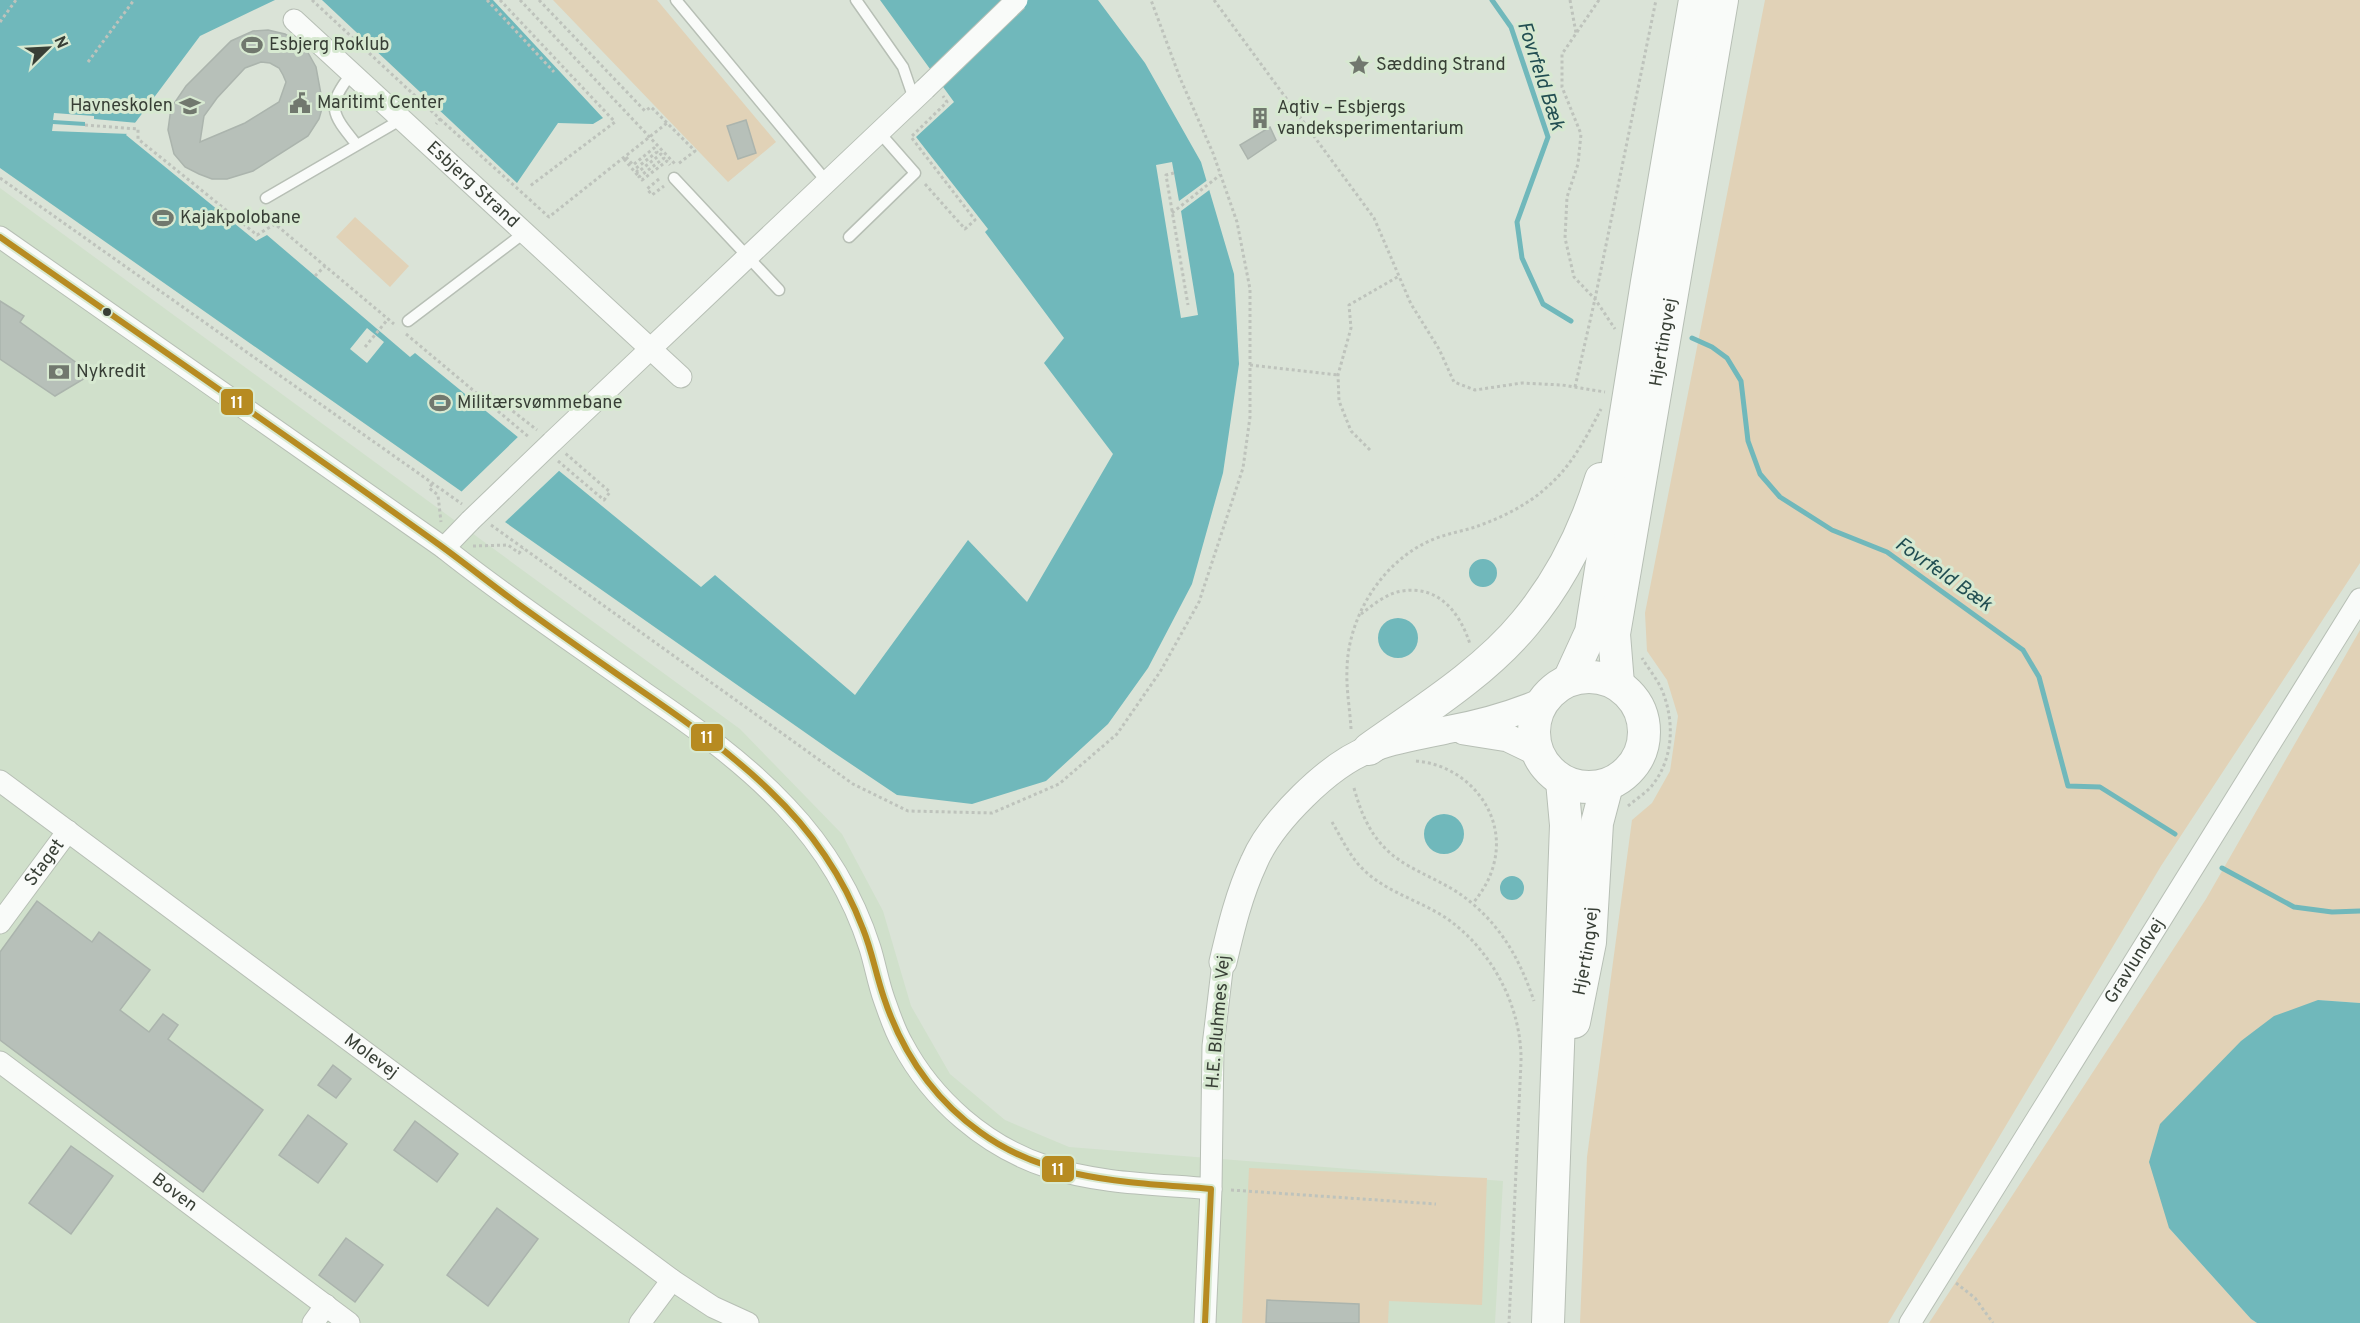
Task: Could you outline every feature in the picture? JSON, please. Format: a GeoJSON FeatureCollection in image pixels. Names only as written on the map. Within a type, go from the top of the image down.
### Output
{"type":"FeatureCollection","features":[{"type":"Feature","properties":{"kind":"main road","name":"Hjertingvej"},"geometry":{"type":"LineString","coordinates":[[1569,680],[1591,632],[1695,0]]}},
{"type":"Feature","properties":{"kind":"main road","name":"Hjertingvej"},"geometry":{"type":"LineString","coordinates":[[1618,684],[1614,634],[1722,0]]}},
{"type":"Feature","properties":{"kind":"main road"},"geometry":{"type":"LineString","coordinates":[[1360,739],[1477,669],[1524,624],[1558,578],[1591,511],[1614,435],[1647,282]]}},
{"type":"Feature","properties":{"kind":"main road"},"geometry":{"type":"LineString","coordinates":[[1594,677],[1618,684],[1631,696],[1641,711],[1645,729],[1643,747],[1635,763],[1623,777],[1617,796],[1592,788],[1576,787],[1562,781],[1547,768],[1537,752],[1533,735],[1535,718],[1542,702],[1554,689],[1569,680],[1594,677]]}},
{"type":"Feature","properties":{"kind":"main road","name":"Hjertingvej"},"geometry":{"type":"LineString","coordinates":[[1548,1323],[1566,825],[1562,781]]}},
{"type":"Feature","properties":{"kind":"main road","name":"Hjertingvej"},"geometry":{"type":"LineString","coordinates":[[1556,1118],[1590,942],[1597,823],[1617,796]]}},
{"type":"Feature","properties":{"kind":"street"},"geometry":{"type":"LineString","coordinates":[[444,548],[879,132],[926,94],[1017,0]]}},
{"type":"Feature","properties":{"kind":"street","name":"Esbjerg Strand"},"geometry":{"type":"LineString","coordinates":[[294,20],[681,377]]}},
{"type":"Feature","properties":{"kind":"street"},"geometry":{"type":"LineString","coordinates":[[0,237],[444,548],[735,759],[787,808],[822,851],[849,894],[870,947],[883,996],[901,1042],[928,1084],[962,1119],[1003,1147],[1048,1167],[1102,1179],[1211,1189]]}},
{"type":"Feature","properties":{"kind":"street","name":"Gravlundvej"},"geometry":{"type":"LineString","coordinates":[[1910,1323],[2360,599]]}},
{"type":"Feature","properties":{"kind":"street","name":"H.E. Bluhmes Vej"},"geometry":{"type":"LineString","coordinates":[[1205,1323],[1211,1189],[1213,1046],[1223,962],[1234,912],[1255,859],[1286,814],[1316,783],[1341,765],[1360,739],[1408,738],[1448,730],[1512,714],[1542,702]]}},
{"type":"Feature","properties":{"kind":"street","name":"H.E. Bluhmes Vej"},"geometry":{"type":"LineString","coordinates":[[1448,730],[1477,732],[1508,738],[1537,752]]}},
{"type":"Feature","properties":{"kind":"street","name":"Molevej"},"geometry":{"type":"LineString","coordinates":[[0,781],[672,1281],[713,1307],[748,1323]]}},
{"type":"Feature","properties":{"kind":"street","name":"Staget"},"geometry":{"type":"LineString","coordinates":[[0,923],[68,831]]}},
{"type":"Feature","properties":{"kind":"street","name":"Boven"},"geometry":{"type":"LineString","coordinates":[[0,1062],[349,1323]]}},
{"type":"Feature","properties":{"kind":"street"},"geometry":{"type":"LineString","coordinates":[[640,1323],[672,1281]]}},
{"type":"Feature","properties":{"kind":"street"},"geometry":{"type":"LineString","coordinates":[[313,1323],[326,1305]]}},
{"type":"Feature","properties":{"kind":"lane"},"geometry":{"type":"LineString","coordinates":[[676,0],[827,182]]}},
{"type":"Feature","properties":{"kind":"lane"},"geometry":{"type":"LineString","coordinates":[[856,0],[903,67],[926,94]]}},
{"type":"Feature","properties":{"kind":"lane"},"geometry":{"type":"LineString","coordinates":[[352,73],[338,90],[334,106],[338,121],[357,145]]}},
{"type":"Feature","properties":{"kind":"lane"},"geometry":{"type":"LineString","coordinates":[[266,198],[402,119]]}},
{"type":"Feature","properties":{"kind":"lane"},"geometry":{"type":"LineString","coordinates":[[849,237],[915,173],[879,132]]}},
{"type":"Feature","properties":{"kind":"lane"},"geometry":{"type":"LineString","coordinates":[[669,177],[779,290]]}},
{"type":"Feature","properties":{"kind":"lane"},"geometry":{"type":"LineString","coordinates":[[408,321],[524,233]]}},
{"type":"Feature","properties":{"kind":"path"},"geometry":{"type":"LineString","coordinates":[[0,22],[16,0]]}},
{"type":"Feature","properties":{"kind":"path"},"geometry":{"type":"LineString","coordinates":[[88,62],[134,0]]}},
{"type":"Feature","properties":{"kind":"path"},"geometry":{"type":"LineString","coordinates":[[312,0],[549,217],[667,123]]}},
{"type":"Feature","properties":{"kind":"path"},"geometry":{"type":"LineString","coordinates":[[487,0],[554,72]]}},
{"type":"Feature","properties":{"kind":"path"},"geometry":{"type":"LineString","coordinates":[[500,0],[615,122],[530,186]]}},
{"type":"Feature","properties":{"kind":"path"},"geometry":{"type":"LineString","coordinates":[[520,0],[651,137],[666,157]]}},
{"type":"Feature","properties":{"kind":"path"},"geometry":{"type":"LineString","coordinates":[[539,0],[645,111],[651,107],[695,151],[673,169],[667,161],[642,180],[625,158]]}},
{"type":"Feature","properties":{"kind":"path"},"geometry":{"type":"LineString","coordinates":[[0,178],[433,483],[475,517],[523,548],[854,784],[908,811],[992,813],[1059,784],[1117,734],[1160,672],[1199,602],[1243,468],[1250,417],[1250,289],[1237,222],[1151,0]]}},
{"type":"Feature","properties":{"kind":"path"},"geometry":{"type":"LineString","coordinates":[[1214,0],[1374,218],[1411,304],[1439,349],[1454,382],[1474,390],[1522,383],[1605,392]]}},
{"type":"Feature","properties":{"kind":"path"},"geometry":{"type":"LineString","coordinates":[[1570,0],[1576,33]]}},
{"type":"Feature","properties":{"kind":"path"},"geometry":{"type":"LineString","coordinates":[[1599,0],[1562,54],[1562,87],[1581,134],[1578,164],[1568,197],[1565,238],[1574,277],[1595,299],[1616,330]]}},
{"type":"Feature","properties":{"kind":"path"},"geometry":{"type":"LineString","coordinates":[[1575,387],[1656,0]]}},
{"type":"Feature","properties":{"kind":"path"},"geometry":{"type":"LineString","coordinates":[[915,173],[965,229],[975,220],[911,137],[947,102],[926,94]]}},
{"type":"Feature","properties":{"kind":"path"},"geometry":{"type":"LineString","coordinates":[[422,138],[440,119]]}},
{"type":"Feature","properties":{"kind":"path"},"geometry":{"type":"LineString","coordinates":[[85,125],[138,129],[138,139],[256,235],[275,224],[397,327]]}},
{"type":"Feature","properties":{"kind":"path"},"geometry":{"type":"LineString","coordinates":[[625,158],[633,165],[658,145]]}},
{"type":"Feature","properties":{"kind":"path"},"geometry":{"type":"LineString","coordinates":[[634,169],[657,152],[654,148]]}},
{"type":"Feature","properties":{"kind":"path"},"geometry":{"type":"LineString","coordinates":[[634,169],[638,172],[661,154],[671,159]]}},
{"type":"Feature","properties":{"kind":"path"},"geometry":{"type":"LineString","coordinates":[[639,177],[666,157]]}},
{"type":"Feature","properties":{"kind":"path"},"geometry":{"type":"LineString","coordinates":[[1174,173],[1166,174],[1188,305]]}},
{"type":"Feature","properties":{"kind":"path"},"geometry":{"type":"LineString","coordinates":[[1172,213],[1220,176]]}},
{"type":"Feature","properties":{"kind":"path"},"geometry":{"type":"LineString","coordinates":[[669,177],[652,195],[647,189],[669,177]]}},
{"type":"Feature","properties":{"kind":"path"},"geometry":{"type":"LineString","coordinates":[[315,276],[324,266]]}},
{"type":"Feature","properties":{"kind":"path"},"geometry":{"type":"LineString","coordinates":[[1370,450],[1351,431],[1339,401],[1338,375],[1351,328],[1349,305],[1399,276]]}},
{"type":"Feature","properties":{"kind":"path"},"geometry":{"type":"LineString","coordinates":[[365,347],[388,319]]}},
{"type":"Feature","properties":{"kind":"path"},"geometry":{"type":"LineString","coordinates":[[406,334],[531,439]]}},
{"type":"Feature","properties":{"kind":"path"},"geometry":{"type":"LineString","coordinates":[[1250,365],[1338,375]]}},
{"type":"Feature","properties":{"kind":"path"},"geometry":{"type":"LineString","coordinates":[[1360,739],[1347,669],[1352,637],[1359,615],[1378,583],[1404,556],[1418,547],[1433,539],[1502,517],[1547,488],[1577,454],[1601,408],[1598,428]]}},
{"type":"Feature","properties":{"kind":"path"},"geometry":{"type":"LineString","coordinates":[[551,448],[604,500]]}},
{"type":"Feature","properties":{"kind":"path"},"geometry":{"type":"LineString","coordinates":[[433,483],[429,488],[438,495],[444,548],[508,545],[519,553],[523,548]]}},
{"type":"Feature","properties":{"kind":"path"},"geometry":{"type":"LineString","coordinates":[[1359,615],[1385,597],[1401,591],[1417,591],[1436,596],[1453,608],[1465,629],[1470,646]]}},
{"type":"Feature","properties":{"kind":"path"},"geometry":{"type":"LineString","coordinates":[[1617,796],[1650,788],[1664,765],[1671,741],[1670,716],[1661,688],[1638,653]]}},
{"type":"Feature","properties":{"kind":"path"},"geometry":{"type":"LineString","coordinates":[[1408,760],[1431,762],[1451,770],[1470,783],[1484,800],[1493,820],[1496,842],[1494,865],[1486,885],[1473,903]]}},
{"type":"Feature","properties":{"kind":"path"},"geometry":{"type":"LineString","coordinates":[[1354,788],[1362,817],[1389,853],[1407,865],[1447,884],[1473,903],[1497,926],[1512,947],[1524,971],[1534,1002]]}},
{"type":"Feature","properties":{"kind":"path"},"geometry":{"type":"LineString","coordinates":[[1332,822],[1344,844],[1364,870],[1390,891],[1418,902],[1449,920],[1475,943],[1504,987],[1517,1021],[1522,1046],[1509,1323]]}},
{"type":"Feature","properties":{"kind":"path"},"geometry":{"type":"LineString","coordinates":[[1211,1189],[1436,1204]]}},
{"type":"Feature","properties":{"kind":"path"},"geometry":{"type":"LineString","coordinates":[[1942,1272],[1975,1298],[1993,1323]]}},
{"type":"Feature","properties":{"kind":"shaded area"},"geometry":{"type":"Polygon","coordinates":[[[553,0],[657,0],[776,142],[728,182],[553,0]]]}},
{"type":"Feature","properties":{"kind":"shaded area"},"geometry":{"type":"Polygon","coordinates":[[[1765,0],[2360,0],[2360,563],[2161,866],[1888,1323],[1580,1323],[1587,1157],[1632,820],[1652,803],[1670,771],[1678,716],[1667,680],[1647,651],[1645,613],[1765,0]]]}},
{"type":"Feature","properties":{"kind":"shaded area"},"geometry":{"type":"Polygon","coordinates":[[[0,188],[740,729],[842,834],[883,911],[911,1006],[950,1074],[1005,1120],[1069,1147],[1503,1181],[1495,1323],[0,1323],[0,188]]]}},
{"type":"Feature","properties":{"kind":"shaded area"},"geometry":{"type":"Polygon","coordinates":[[[355,217],[409,266],[390,287],[336,237],[355,217]]]}},
{"type":"Feature","properties":{"kind":"shaded area"},"geometry":{"type":"Polygon","coordinates":[[[2360,630],[2360,1003],[2318,1000],[2169,1228],[2257,1323],[1929,1323],[2206,899],[2360,630]]]}},
{"type":"Feature","properties":{"kind":"shaded area"},"geometry":{"type":"Polygon","coordinates":[[[1249,1168],[1487,1178],[1482,1305],[1389,1301],[1388,1323],[1242,1323],[1249,1168]]]}},
{"type":"Feature","properties":{"kind":"water"},"geometry":{"type":"Polygon","coordinates":[[[0,0],[275,0],[200,36],[126,135],[256,241],[267,235],[410,357],[415,353],[701,587],[715,575],[855,695],[968,540],[1027,602],[1113,454],[1044,363],[1064,338],[985,232],[988,229],[916,137],[954,102],[880,0],[1098,0],[1145,63],[1201,162],[1234,274],[1239,364],[1223,473],[1192,584],[1148,668],[1108,724],[1046,781],[972,804],[897,795],[0,168],[0,0]]]}},
{"type":"Feature","properties":{"kind":"water"},"geometry":{"type":"Polygon","coordinates":[[[322,0],[493,0],[603,118],[593,124],[558,123],[517,183],[322,0]]]}},
{"type":"Feature","properties":{"kind":"water"},"geometry":{"type":"Polygon","coordinates":[[[1483,559],[1493,563],[1497,573],[1493,583],[1483,587],[1473,583],[1469,573],[1473,563],[1483,559]]]}},
{"type":"Feature","properties":{"kind":"water"},"geometry":{"type":"Polygon","coordinates":[[[1398,618],[1406,619],[1412,624],[1417,630],[1417,646],[1412,652],[1406,657],[1398,658],[1390,657],[1384,652],[1379,646],[1378,638],[1379,630],[1384,624],[1390,619],[1398,618]]]}},
{"type":"Feature","properties":{"kind":"water"},"geometry":{"type":"Polygon","coordinates":[[[1444,814],[1452,815],[1458,820],[1463,826],[1463,842],[1458,848],[1452,853],[1444,854],[1436,853],[1430,848],[1425,842],[1424,834],[1425,826],[1430,820],[1436,815],[1444,814]]]}},
{"type":"Feature","properties":{"kind":"water"},"geometry":{"type":"Polygon","coordinates":[[[1512,876],[1517,877],[1523,883],[1523,893],[1517,899],[1512,900],[1507,899],[1501,893],[1500,888],[1501,883],[1507,877],[1512,876]]]}},
{"type":"Feature","properties":{"kind":"water"},"geometry":{"type":"Polygon","coordinates":[[[2318,1000],[2360,1003],[2360,1323],[2257,1323],[2169,1228],[2149,1162],[2160,1124],[2241,1041],[2274,1016],[2318,1000]]]}},
{"type":"Feature","properties":{"kind":"pier"},"geometry":{"type":"Polygon","coordinates":[[[54,113],[138,123],[130,134],[52,131],[53,124],[85,126],[85,122],[53,120],[54,113]]]}},
{"type":"Feature","properties":{"kind":"pier"},"geometry":{"type":"Polygon","coordinates":[[[1172,162],[1179,201],[1209,179],[1212,188],[1181,211],[1198,315],[1181,318],[1156,165],[1172,162]]]}},
{"type":"Feature","properties":{"kind":"pier"},"geometry":{"type":"Polygon","coordinates":[[[367,328],[384,342],[367,363],[350,349],[367,328]]]}},
{"type":"Feature","properties":{"kind":"pier"},"geometry":{"type":"Polygon","coordinates":[[[520,435],[561,469],[503,524],[459,494],[520,435]]]}},
{"type":"Feature","properties":{"kind":"building","name":"Maritimt Center"},"geometry":{"type":"Polygon","coordinates":[[[268,30],[285,34],[307,51],[316,67],[323,105],[319,119],[308,136],[253,171],[227,179],[212,179],[185,167],[174,154],[168,130],[171,108],[186,86],[231,41],[253,31],[268,30]],[[261,62],[245,68],[217,98],[204,116],[200,142],[245,123],[279,102],[286,82],[279,68],[270,63],[261,62]]]}},
{"type":"Feature","properties":{"kind":"building"},"geometry":{"type":"Polygon","coordinates":[[[746,120],[756,153],[738,159],[727,126],[746,120]]]}},
{"type":"Feature","properties":{"kind":"building"},"geometry":{"type":"Polygon","coordinates":[[[1270,127],[1276,140],[1248,159],[1240,145],[1270,127]]]}},
{"type":"Feature","properties":{"kind":"building"},"geometry":{"type":"Polygon","coordinates":[[[0,301],[24,316],[20,322],[92,374],[55,396],[0,359],[0,301]]]}},
{"type":"Feature","properties":{"kind":"building"},"geometry":{"type":"Polygon","coordinates":[[[37,901],[92,942],[99,932],[150,970],[120,1010],[149,1032],[163,1014],[178,1025],[168,1039],[263,1110],[203,1192],[0,1040],[0,952],[37,901]]]}},
{"type":"Feature","properties":{"kind":"building"},"geometry":{"type":"Polygon","coordinates":[[[333,1065],[351,1079],[336,1098],[318,1085],[333,1065]]]}},
{"type":"Feature","properties":{"kind":"building"},"geometry":{"type":"Polygon","coordinates":[[[308,1115],[347,1144],[318,1183],[279,1155],[308,1115]]]}},
{"type":"Feature","properties":{"kind":"building"},"geometry":{"type":"Polygon","coordinates":[[[415,1121],[458,1154],[437,1182],[394,1150],[415,1121]]]}},
{"type":"Feature","properties":{"kind":"building"},"geometry":{"type":"Polygon","coordinates":[[[71,1146],[113,1176],[71,1234],[29,1203],[71,1146]]]}},
{"type":"Feature","properties":{"kind":"building"},"geometry":{"type":"Polygon","coordinates":[[[497,1208],[538,1239],[488,1306],[447,1275],[497,1208]]]}},
{"type":"Feature","properties":{"kind":"building"},"geometry":{"type":"Polygon","coordinates":[[[346,1238],[383,1265],[355,1302],[319,1275],[346,1238]]]}},
{"type":"Feature","properties":{"kind":"building"},"geometry":{"type":"Polygon","coordinates":[[[1267,1300],[1359,1304],[1359,1323],[1266,1323],[1267,1300]]]}},
{"type":"Feature","properties":{"kind":"waterway","name":"Fovrfeld Bæk"},"geometry":{"type":"LineString","coordinates":[[1492,0],[1511,27],[1548,137],[1517,222],[1522,258],[1543,304],[1571,321]]}},
{"type":"Feature","properties":{"kind":"waterway","name":"Fovrfeld Bæk"},"geometry":{"type":"LineString","coordinates":[[1692,338],[1712,347],[1727,358],[1741,381],[1748,441],[1760,474],[1780,497],[1832,530],[1887,552],[2023,650],[2039,677],[2068,786],[2100,787],[2175,834]]}},
{"type":"Feature","properties":{"kind":"waterway","name":"Fovrfeld Bæk"},"geometry":{"type":"LineString","coordinates":[[2222,868],[2294,907],[2332,912],[2360,911]]}},
{"type":"Feature","properties":{"kind":"transit line","name":"11"},"geometry":{"type":"LineString","coordinates":[[0,237],[441,546],[518,604],[696,729],[755,777],[784,805],[811,837],[846,890],[863,929],[884,998],[900,1037],[934,1089],[963,1119],[1006,1149],[1062,1170],[1121,1181],[1211,1189],[1205,1323]]}},
{"type":"Feature","properties":{"kind":"place","name":"Esbjerg Roklub"},"geometry":{"type":"Point","coordinates":[252,45]}},
{"type":"Feature","properties":{"kind":"place","name":"Sædding Strand"},"geometry":{"type":"Point","coordinates":[1359,65]}},
{"type":"Feature","properties":{"kind":"place","name":"Maritimt Center"},"geometry":{"type":"Point","coordinates":[300,103]}},
{"type":"Feature","properties":{"kind":"place","name":"Havneskolen"},"geometry":{"type":"Point","coordinates":[190,106]}},
{"type":"Feature","properties":{"kind":"place","name":"Aqtiv – Esbjergs vandeksperimentarium"},"geometry":{"type":"Point","coordinates":[1260,118]}},
{"type":"Feature","properties":{"kind":"place","name":"Kajakpolobane"},"geometry":{"type":"Point","coordinates":[163,218]}},
{"type":"Feature","properties":{"kind":"place","name":"Nykredit"},"geometry":{"type":"Point","coordinates":[59,372]}},
{"type":"Feature","properties":{"kind":"place","name":"Militærsvømmebane"},"geometry":{"type":"Point","coordinates":[440,403]}}]}
